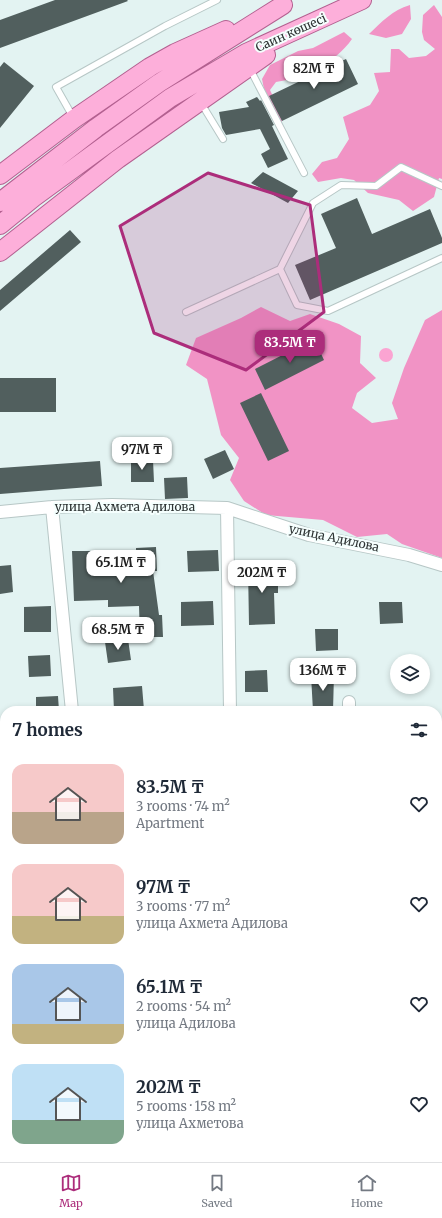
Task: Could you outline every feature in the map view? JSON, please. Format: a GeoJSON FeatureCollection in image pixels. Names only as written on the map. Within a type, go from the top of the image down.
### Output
{"type":"FeatureCollection","features":[{"type":"Feature","properties":{"kind":"main road"},"geometry":{"type":"LineString","coordinates":[[339,11],[362,0]]}},
{"type":"Feature","properties":{"kind":"main road","name":"Саин көшесі"},"geometry":{"type":"LineString","coordinates":[[0,175],[74,119],[150,67],[175,53],[288,3]]}},
{"type":"Feature","properties":{"kind":"main road","name":"Саин көшесі"},"geometry":{"type":"LineString","coordinates":[[0,202],[96,128],[159,83],[288,3]]}},
{"type":"Feature","properties":{"kind":"main road","name":"Саин көшесі"},"geometry":{"type":"LineString","coordinates":[[0,252],[118,159],[248,66],[339,11]]}},
{"type":"Feature","properties":{"kind":"main road","name":"Саин көшесі"},"geometry":{"type":"LineString","coordinates":[[0,225],[39,193],[170,98],[246,53],[339,11]]}},
{"type":"Feature","properties":{"kind":"street","name":"улица Ахмета Адилова"},"geometry":{"type":"LineString","coordinates":[[0,512],[52,507],[112,505],[227,508]]}},
{"type":"Feature","properties":{"kind":"street"},"geometry":{"type":"LineString","coordinates":[[52,507],[72,706]]}},
{"type":"Feature","properties":{"kind":"street","name":"улица Адилова"},"geometry":{"type":"LineString","coordinates":[[227,508],[309,535],[409,555],[442,565]]}},
{"type":"Feature","properties":{"kind":"street"},"geometry":{"type":"LineString","coordinates":[[227,508],[230,706]]}},
{"type":"Feature","properties":{"kind":"lane"},"geometry":{"type":"LineString","coordinates":[[74,119],[56,87],[165,26],[217,0]]}},
{"type":"Feature","properties":{"kind":"lane"},"geometry":{"type":"LineString","coordinates":[[248,66],[304,173]]}},
{"type":"Feature","properties":{"kind":"lane"},"geometry":{"type":"LineString","coordinates":[[200,101],[223,139]]}},
{"type":"Feature","properties":{"kind":"lane"},"geometry":{"type":"LineString","coordinates":[[186,312],[280,270],[314,204],[341,185],[376,186],[401,167],[442,186]]}},
{"type":"Feature","properties":{"kind":"lane"},"geometry":{"type":"LineString","coordinates":[[280,270],[297,305],[328,311],[442,258]]}},
{"type":"Feature","properties":{"kind":"highlighted area"},"geometry":{"type":"Polygon","coordinates":[[[208,173],[310,205],[324,312],[246,370],[154,333],[120,226],[208,173]]]}},
{"type":"Feature","properties":{"kind":"shaded area"},"geometry":{"type":"Polygon","coordinates":[[[410,5],[411,19],[402,34],[386,38],[369,34],[393,13],[410,5]]]}},
{"type":"Feature","properties":{"kind":"shaded area"},"geometry":{"type":"Polygon","coordinates":[[[434,5],[442,17],[442,179],[439,178],[434,197],[413,211],[399,200],[368,193],[354,180],[341,178],[318,182],[312,174],[322,162],[337,158],[349,139],[343,117],[370,105],[379,91],[374,73],[390,72],[391,49],[399,49],[409,58],[426,56],[435,49],[424,40],[422,32],[423,15],[434,5]]]}},
{"type":"Feature","properties":{"kind":"shaded area"},"geometry":{"type":"Polygon","coordinates":[[[344,32],[352,39],[337,55],[328,62],[308,73],[276,82],[270,90],[283,118],[281,124],[265,94],[262,79],[270,65],[298,51],[313,48],[344,32]]]}},
{"type":"Feature","properties":{"kind":"shaded area"},"geometry":{"type":"Polygon","coordinates":[[[261,307],[290,321],[310,314],[339,324],[361,336],[360,363],[376,378],[357,393],[352,408],[372,423],[398,419],[392,403],[404,368],[425,320],[442,310],[442,558],[402,544],[387,534],[357,537],[323,520],[266,515],[244,501],[230,480],[239,458],[221,435],[207,379],[186,365],[196,338],[241,318],[261,307]]]}},
{"type":"Feature","properties":{"kind":"shaded area"},"geometry":{"type":"Polygon","coordinates":[[[383,348],[389,348],[393,352],[393,358],[389,362],[383,362],[379,358],[379,352],[383,348]]]}},
{"type":"Feature","properties":{"kind":"building"},"geometry":{"type":"Polygon","coordinates":[[[55,0],[128,1],[0,48],[0,20],[55,0]]]}},
{"type":"Feature","properties":{"kind":"building"},"geometry":{"type":"Polygon","coordinates":[[[346,59],[358,84],[282,121],[269,96],[346,59]]]}},
{"type":"Feature","properties":{"kind":"building"},"geometry":{"type":"Polygon","coordinates":[[[4,62],[34,86],[0,128],[0,67],[4,62]]]}},
{"type":"Feature","properties":{"kind":"building"},"geometry":{"type":"Polygon","coordinates":[[[257,97],[260,101],[261,100],[274,125],[272,126],[288,159],[268,168],[261,154],[270,149],[260,129],[226,135],[222,128],[219,112],[249,107],[246,102],[257,97]]]}},
{"type":"Feature","properties":{"kind":"building"},"geometry":{"type":"Polygon","coordinates":[[[263,172],[298,191],[288,203],[251,183],[263,172]]]}},
{"type":"Feature","properties":{"kind":"building"},"geometry":{"type":"Polygon","coordinates":[[[357,198],[372,234],[430,209],[442,238],[442,243],[310,300],[295,265],[336,248],[321,214],[357,198]]]}},
{"type":"Feature","properties":{"kind":"building"},"geometry":{"type":"Polygon","coordinates":[[[70,230],[81,242],[0,311],[0,290],[70,230]]]}},
{"type":"Feature","properties":{"kind":"building"},"geometry":{"type":"Polygon","coordinates":[[[314,339],[324,360],[265,390],[255,369],[314,339]]]}},
{"type":"Feature","properties":{"kind":"building"},"geometry":{"type":"Polygon","coordinates":[[[0,378],[56,378],[56,412],[0,412],[0,378]]]}},
{"type":"Feature","properties":{"kind":"building"},"geometry":{"type":"Polygon","coordinates":[[[261,393],[289,451],[268,461],[240,403],[261,393]]]}},
{"type":"Feature","properties":{"kind":"building"},"geometry":{"type":"Polygon","coordinates":[[[225,450],[234,469],[213,479],[204,459],[225,450]]]}},
{"type":"Feature","properties":{"kind":"building"},"geometry":{"type":"Polygon","coordinates":[[[153,460],[154,482],[131,482],[131,461],[153,460]]]}},
{"type":"Feature","properties":{"kind":"building"},"geometry":{"type":"Polygon","coordinates":[[[100,461],[102,486],[0,494],[0,468],[100,461]]]}},
{"type":"Feature","properties":{"kind":"building"},"geometry":{"type":"Polygon","coordinates":[[[187,477],[188,498],[165,499],[164,478],[187,477]]]}},
{"type":"Feature","properties":{"kind":"building"},"geometry":{"type":"Polygon","coordinates":[[[156,547],[157,571],[153,571],[159,615],[162,615],[163,637],[140,637],[139,606],[108,607],[108,600],[74,601],[72,551],[95,551],[95,558],[136,555],[136,548],[156,547]]]}},
{"type":"Feature","properties":{"kind":"building"},"geometry":{"type":"Polygon","coordinates":[[[218,550],[219,571],[188,572],[187,551],[218,550]]]}},
{"type":"Feature","properties":{"kind":"building"},"geometry":{"type":"Polygon","coordinates":[[[11,565],[13,592],[0,594],[0,566],[11,565]]]}},
{"type":"Feature","properties":{"kind":"building"},"geometry":{"type":"Polygon","coordinates":[[[278,566],[278,593],[274,593],[275,624],[249,625],[248,567],[278,566]]]}},
{"type":"Feature","properties":{"kind":"building"},"geometry":{"type":"Polygon","coordinates":[[[213,601],[214,625],[181,626],[181,602],[213,601]]]}},
{"type":"Feature","properties":{"kind":"building"},"geometry":{"type":"Polygon","coordinates":[[[379,602],[402,602],[403,623],[380,624],[379,602]]]}},
{"type":"Feature","properties":{"kind":"building"},"geometry":{"type":"Polygon","coordinates":[[[51,606],[51,632],[24,632],[24,607],[51,606]]]}},
{"type":"Feature","properties":{"kind":"building"},"geometry":{"type":"Polygon","coordinates":[[[315,629],[338,629],[338,650],[316,651],[315,629]]]}},
{"type":"Feature","properties":{"kind":"building"},"geometry":{"type":"Polygon","coordinates":[[[128,639],[131,660],[108,663],[105,642],[128,639]]]}},
{"type":"Feature","properties":{"kind":"building"},"geometry":{"type":"Polygon","coordinates":[[[50,655],[51,676],[29,677],[28,656],[50,655]]]}},
{"type":"Feature","properties":{"kind":"building"},"geometry":{"type":"Polygon","coordinates":[[[267,670],[268,692],[245,692],[245,671],[267,670]]]}},
{"type":"Feature","properties":{"kind":"building"},"geometry":{"type":"Polygon","coordinates":[[[334,674],[333,706],[313,706],[311,675],[334,674]]]}},
{"type":"Feature","properties":{"kind":"building"},"geometry":{"type":"Polygon","coordinates":[[[142,686],[144,706],[114,706],[113,688],[142,686]]]}},
{"type":"Feature","properties":{"kind":"building"},"geometry":{"type":"Polygon","coordinates":[[[58,696],[59,706],[36,706],[36,697],[58,696]]]}}]}
